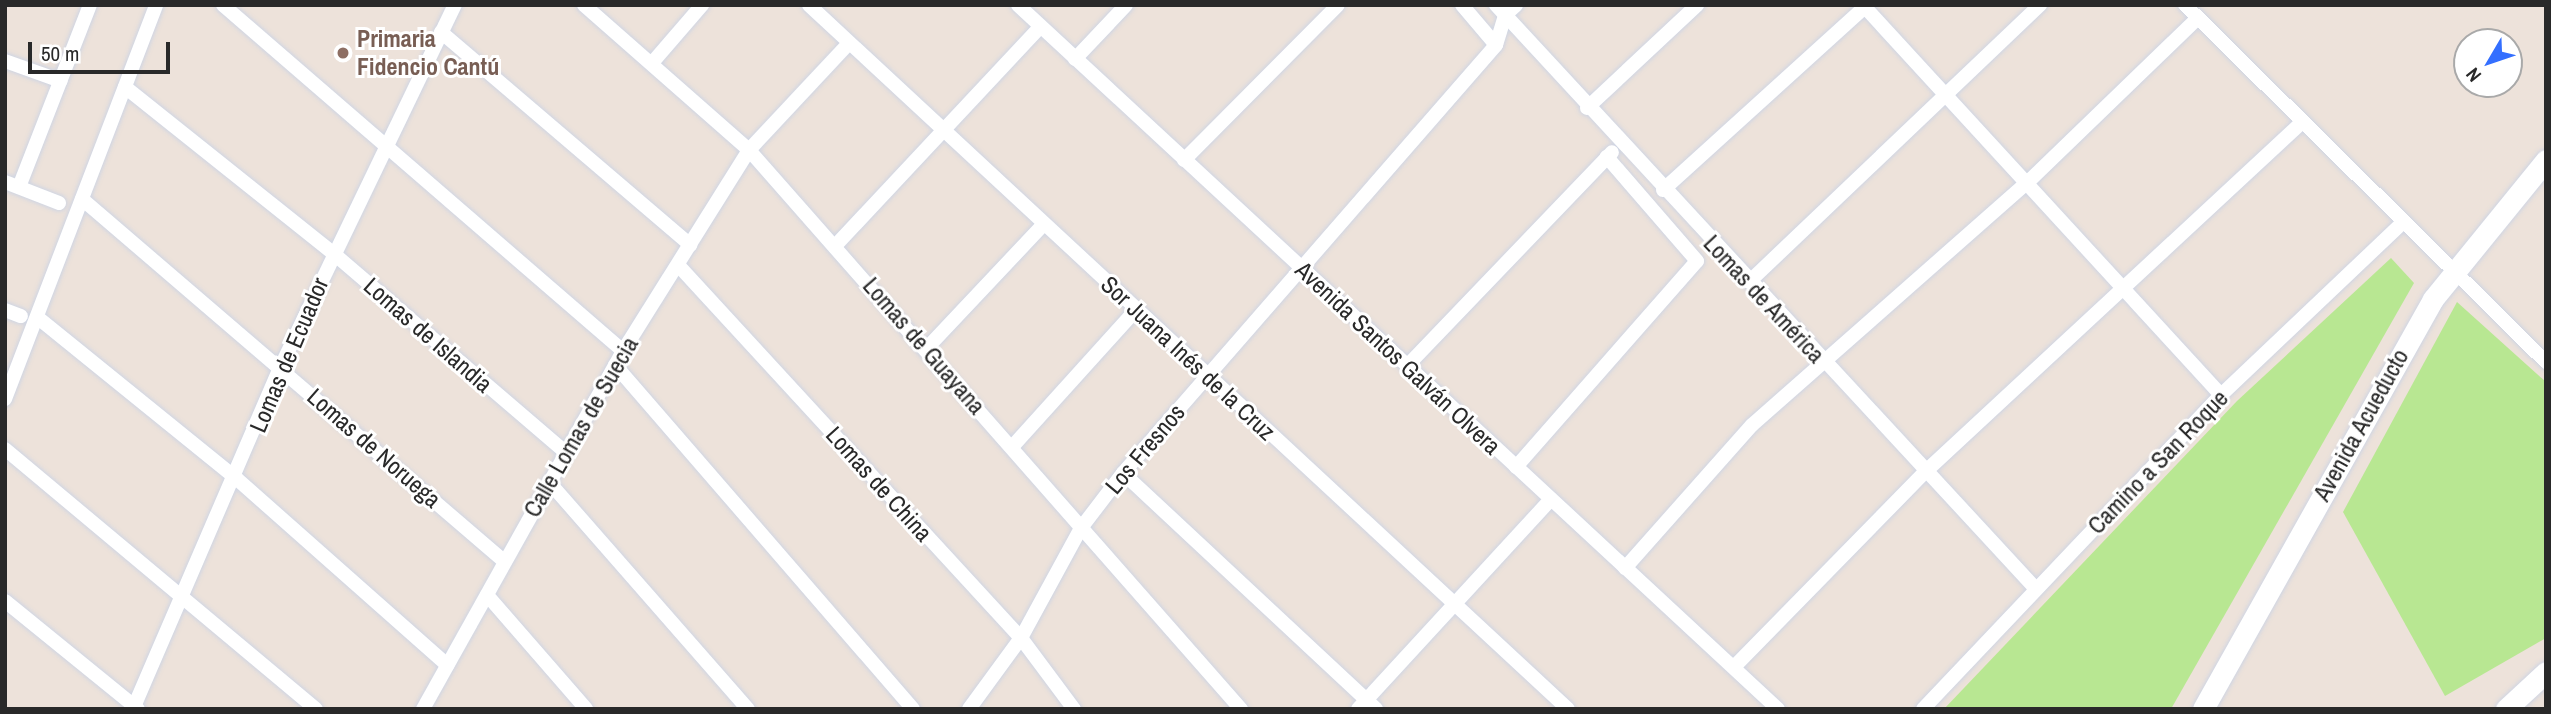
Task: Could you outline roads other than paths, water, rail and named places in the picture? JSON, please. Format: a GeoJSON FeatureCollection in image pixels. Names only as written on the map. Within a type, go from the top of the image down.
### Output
{"type":"FeatureCollection","features":[{"type":"Feature","properties":{"kind":"street"},"geometry":{"type":"LineString","coordinates":[[59,204],[12,185],[61,81],[90,5]]}},
{"type":"Feature","properties":{"kind":"street"},"geometry":{"type":"LineString","coordinates":[[5,399],[156,5]]}},
{"type":"Feature","properties":{"kind":"street"},"geometry":{"type":"LineString","coordinates":[[223,5],[623,351]]}},
{"type":"Feature","properties":{"kind":"street","name":"Lomas de Ecuador"},"geometry":{"type":"LineString","coordinates":[[135,708],[237,480],[281,366],[383,144],[455,5]]}},
{"type":"Feature","properties":{"kind":"street","name":"Lomas de Guayana"},"geometry":{"type":"LineString","coordinates":[[584,5],[749,150],[927,348],[1241,709]]}},
{"type":"Feature","properties":{"kind":"street"},"geometry":{"type":"LineString","coordinates":[[652,63],[702,5]]}},
{"type":"Feature","properties":{"kind":"street","name":"Sor Juana Inés de la Cruz"},"geometry":{"type":"LineString","coordinates":[[809,5],[1568,709]]}},
{"type":"Feature","properties":{"kind":"street","name":"Avenida Santos Galván Olvera"},"geometry":{"type":"LineString","coordinates":[[1018,5],[1778,709]]}},
{"type":"Feature","properties":{"kind":"street"},"geometry":{"type":"LineString","coordinates":[[1075,59],[1126,5]]}},
{"type":"Feature","properties":{"kind":"street"},"geometry":{"type":"LineString","coordinates":[[1184,160],[1338,5]]}},
{"type":"Feature","properties":{"kind":"street"},"geometry":{"type":"LineString","coordinates":[[1462,5],[1496,45]]}},
{"type":"Feature","properties":{"kind":"street"},"geometry":{"type":"LineString","coordinates":[[1500,10],[1516,5]]}},
{"type":"Feature","properties":{"kind":"street"},"geometry":{"type":"LineString","coordinates":[[1587,108],[1697,5]]}},
{"type":"Feature","properties":{"kind":"street"},"geometry":{"type":"LineString","coordinates":[[1749,282],[2040,5]]}},
{"type":"Feature","properties":{"kind":"street"},"geometry":{"type":"LineString","coordinates":[[2185,5],[2300,125],[2546,362]]}},
{"type":"Feature","properties":{"kind":"street"},"geometry":{"type":"LineString","coordinates":[[1662,190],[1865,6],[2127,288],[2221,396]]}},
{"type":"Feature","properties":{"kind":"street","name":"Los Fresnos"},"geometry":{"type":"LineString","coordinates":[[969,709],[1021,638],[1081,528],[1123,472],[1207,376],[1298,265],[1496,45],[1500,10]]}},
{"type":"Feature","properties":{"kind":"street","name":"Lomas de América"},"geometry":{"type":"LineString","coordinates":[[1500,10],[1662,190],[2036,589]]}},
{"type":"Feature","properties":{"kind":"street"},"geometry":{"type":"LineString","coordinates":[[1625,568],[1752,425],[1826,365],[2029,181],[2198,18]]}},
{"type":"Feature","properties":{"kind":"street"},"geometry":{"type":"LineString","coordinates":[[836,245],[1040,27]]}},
{"type":"Feature","properties":{"kind":"street"},"geometry":{"type":"LineString","coordinates":[[441,32],[690,245]]}},
{"type":"Feature","properties":{"kind":"street","name":"Calle Lomas de Suecia"},"geometry":{"type":"LineString","coordinates":[[424,708],[623,351],[749,150],[849,43]]}},
{"type":"Feature","properties":{"kind":"street"},"geometry":{"type":"LineString","coordinates":[[5,61],[61,81]]}},
{"type":"Feature","properties":{"kind":"street","name":"Lomas de Islandia"},"geometry":{"type":"LineString","coordinates":[[125,87],[333,253],[566,453]]}},
{"type":"Feature","properties":{"kind":"street"},"geometry":{"type":"LineString","coordinates":[[1734,667],[1925,472],[2127,288],[2300,125]]}},
{"type":"Feature","properties":{"kind":"street"},"geometry":{"type":"LineString","coordinates":[[1407,366],[1620,144]]}},
{"type":"Feature","properties":{"kind":"street"},"geometry":{"type":"LineString","coordinates":[[1516,467],[1695,268],[1694,251],[1607,157]]}},
{"type":"Feature","properties":{"kind":"street","name":"Avenida Acueducto"},"geometry":{"type":"LineString","coordinates":[[2203,709],[2408,339],[2455,272],[2546,160]]}},
{"type":"Feature","properties":{"kind":"street","name":"Lomas de Noruega"},"geometry":{"type":"LineString","coordinates":[[82,199],[281,366],[505,562]]}},
{"type":"Feature","properties":{"kind":"street","name":"Camino a San Roque"},"geometry":{"type":"LineString","coordinates":[[1923,709],[2221,396],[2401,224]]}},
{"type":"Feature","properties":{"kind":"street"},"geometry":{"type":"LineString","coordinates":[[927,348],[1044,225]]}},
{"type":"Feature","properties":{"kind":"street","name":"Lomas de China"},"geometry":{"type":"LineString","coordinates":[[678,265],[1021,638],[1074,709]]}},
{"type":"Feature","properties":{"kind":"street"},"geometry":{"type":"LineString","coordinates":[[5,310],[21,316]]}},
{"type":"Feature","properties":{"kind":"street"},"geometry":{"type":"LineString","coordinates":[[1012,447],[1136,310]]}},
{"type":"Feature","properties":{"kind":"street"},"geometry":{"type":"LineString","coordinates":[[37,317],[237,480],[447,664]]}},
{"type":"Feature","properties":{"kind":"street"},"geometry":{"type":"LineString","coordinates":[[615,365],[913,709]]}},
{"type":"Feature","properties":{"kind":"street"},"geometry":{"type":"LineString","coordinates":[[5,449],[184,594],[316,709]]}},
{"type":"Feature","properties":{"kind":"street"},"geometry":{"type":"LineString","coordinates":[[1123,472],[1367,706],[1551,499]]}},
{"type":"Feature","properties":{"kind":"street"},"geometry":{"type":"LineString","coordinates":[[549,482],[748,709]]}},
{"type":"Feature","properties":{"kind":"street"},"geometry":{"type":"LineString","coordinates":[[486,595],[586,709]]}},
{"type":"Feature","properties":{"kind":"street"},"geometry":{"type":"LineString","coordinates":[[5,601],[135,708]]}},
{"type":"Feature","properties":{"kind":"street"},"geometry":{"type":"LineString","coordinates":[[2506,709],[2546,672]]}},
{"type":"Feature","properties":{"kind":"place","name":"Primaria Fidencio Cantú"},"geometry":{"type":"Point","coordinates":[343,53]}}]}
